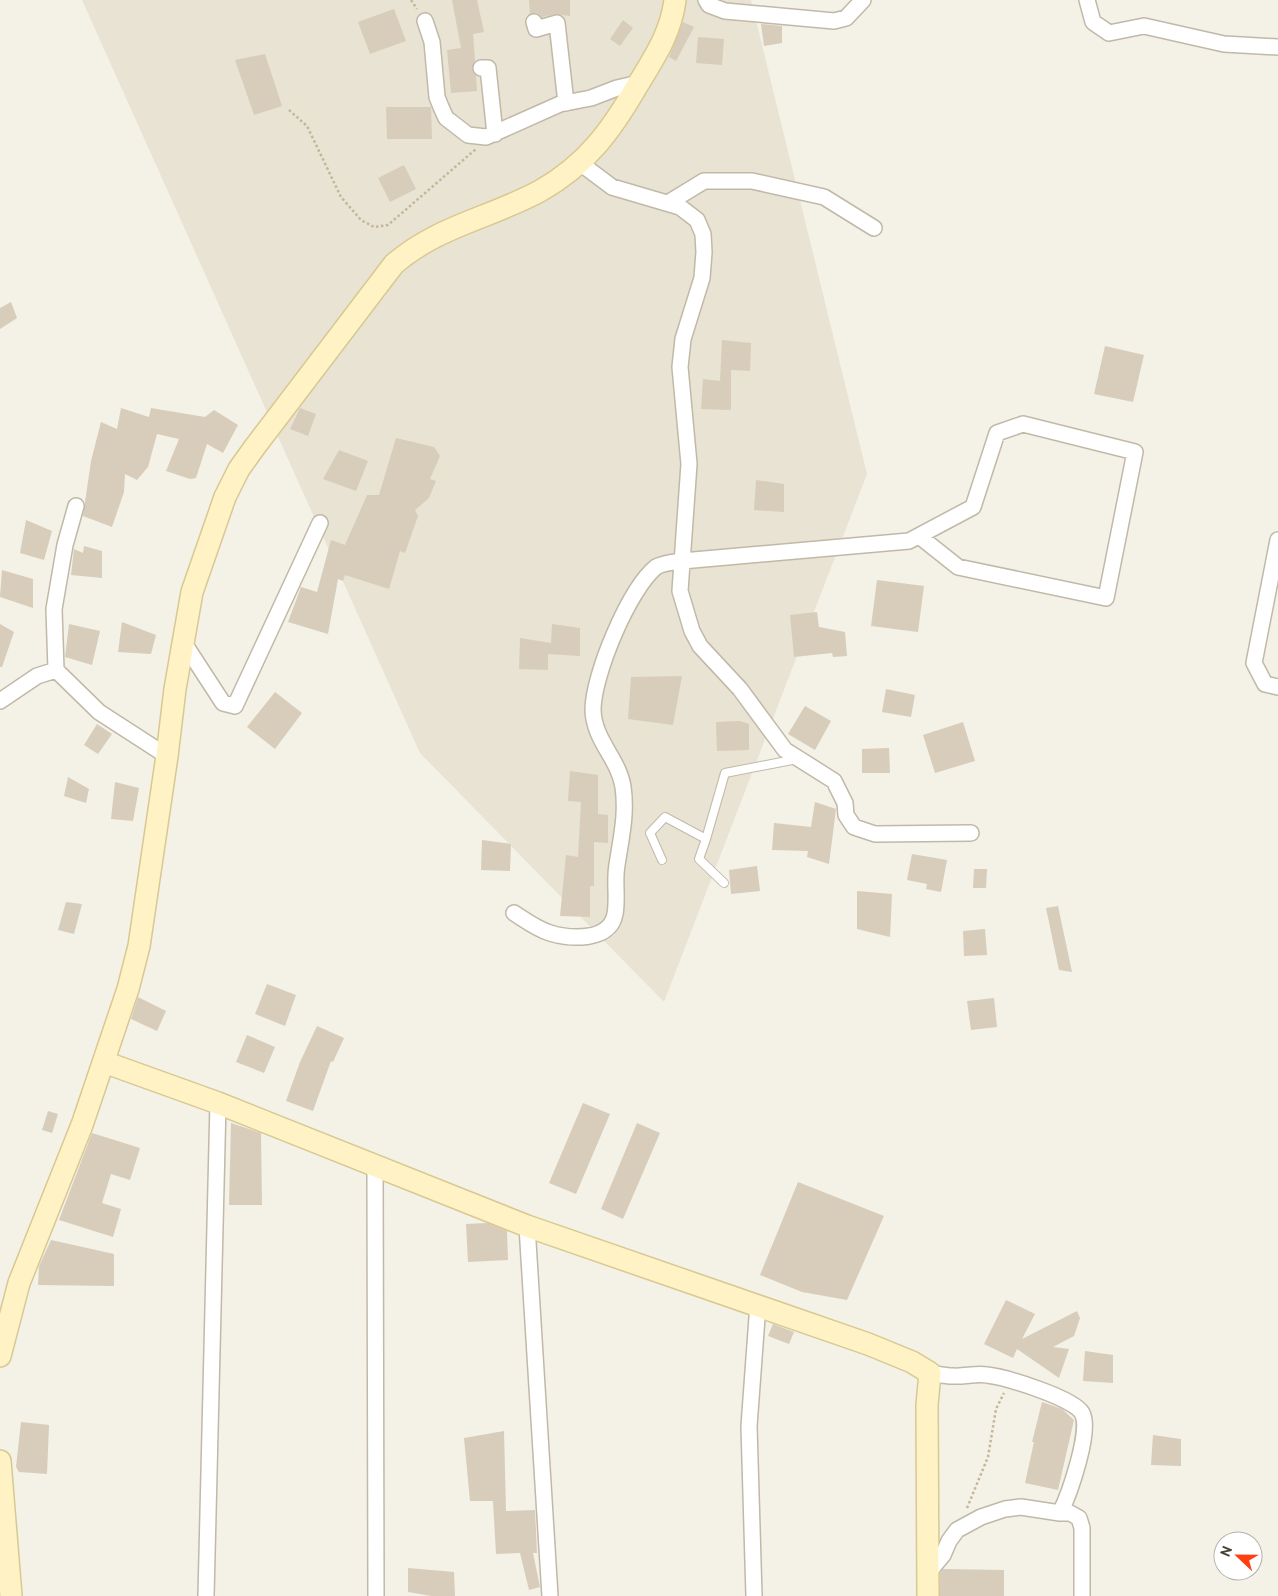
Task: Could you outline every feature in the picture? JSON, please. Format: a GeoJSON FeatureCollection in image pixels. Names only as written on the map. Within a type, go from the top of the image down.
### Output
{"type":"FeatureCollection","features":[{"type":"Feature","properties":{"kind":"street"},"geometry":{"type":"LineString","coordinates":[[0,1356],[20,1283],[104,1062],[128,989],[138,946],[167,756],[182,640],[192,592],[214,524],[239,469],[351,318],[394,264],[416,245],[435,235],[539,191],[580,163],[602,141],[659,51],[672,22],[675,0]]}},
{"type":"Feature","properties":{"kind":"street"},"geometry":{"type":"LineString","coordinates":[[706,0],[709,4],[725,11],[834,20],[846,18],[863,0]]}},
{"type":"Feature","properties":{"kind":"street"},"geometry":{"type":"LineString","coordinates":[[1088,0],[1093,22],[1109,33],[1144,26],[1224,44],[1278,47]]}},
{"type":"Feature","properties":{"kind":"street"},"geometry":{"type":"LineString","coordinates":[[425,21],[432,42],[437,97],[446,118],[468,135],[478,138],[495,134],[532,115],[566,103],[639,83]]}},
{"type":"Feature","properties":{"kind":"street"},"geometry":{"type":"LineString","coordinates":[[534,22],[536,29],[557,23],[566,103]]}},
{"type":"Feature","properties":{"kind":"street"},"geometry":{"type":"LineString","coordinates":[[481,68],[488,68],[495,134]]}},
{"type":"Feature","properties":{"kind":"street"},"geometry":{"type":"LineString","coordinates":[[580,163],[612,187],[680,206],[697,220],[703,234],[702,278],[683,339],[680,367],[689,464],[680,591],[686,617],[700,646],[740,689],[785,750],[825,773],[834,781],[846,802],[846,815],[854,826],[875,834],[971,832]]}},
{"type":"Feature","properties":{"kind":"street"},"geometry":{"type":"LineString","coordinates":[[668,203],[704,181],[752,181],[824,197],[874,228]]}},
{"type":"Feature","properties":{"kind":"street"},"geometry":{"type":"LineString","coordinates":[[514,913],[548,932],[561,936],[578,937],[597,934],[610,925],[615,914],[615,880],[625,808],[623,784],[599,738],[593,708],[596,690],[626,607],[644,580],[658,566],[682,561],[908,541],[973,507],[997,433],[1023,424],[1135,452],[1106,598],[958,567],[919,536]]}},
{"type":"Feature","properties":{"kind":"street"},"geometry":{"type":"LineString","coordinates":[[76,506],[65,545],[54,609],[56,670],[99,712],[167,756]]}},
{"type":"Feature","properties":{"kind":"street"},"geometry":{"type":"LineString","coordinates":[[182,640],[223,704],[235,706],[320,523]]}},
{"type":"Feature","properties":{"kind":"street"},"geometry":{"type":"LineString","coordinates":[[1278,540],[1254,663],[1265,684],[1278,687]]}},
{"type":"Feature","properties":{"kind":"street"},"geometry":{"type":"LineString","coordinates":[[0,701],[36,676],[56,670]]}},
{"type":"Feature","properties":{"kind":"street"},"geometry":{"type":"LineString","coordinates":[[104,1062],[218,1103],[527,1226],[758,1304],[868,1344],[930,1373],[952,1376],[986,1374],[1012,1380],[1072,1405],[1082,1412],[1085,1421],[1083,1441],[1075,1476],[1060,1513]]}},
{"type":"Feature","properties":{"kind":"street"},"geometry":{"type":"LineString","coordinates":[[206,1596],[218,1103]]}},
{"type":"Feature","properties":{"kind":"street"},"geometry":{"type":"LineString","coordinates":[[375,1166],[376,1596]]}},
{"type":"Feature","properties":{"kind":"street"},"geometry":{"type":"LineString","coordinates":[[527,1226],[550,1596]]}},
{"type":"Feature","properties":{"kind":"street"},"geometry":{"type":"LineString","coordinates":[[754,1596],[749,1426],[758,1304]]}},
{"type":"Feature","properties":{"kind":"street"},"geometry":{"type":"LineString","coordinates":[[928,1596],[927,1405],[930,1373]]}},
{"type":"Feature","properties":{"kind":"street"},"geometry":{"type":"LineString","coordinates":[[0,1461],[11,1596]]}},
{"type":"Feature","properties":{"kind":"street"},"geometry":{"type":"LineString","coordinates":[[928,1573],[942,1555],[948,1541],[957,1530],[981,1517],[1005,1509],[1021,1507],[1070,1514],[1079,1518],[1082,1528],[1082,1596]]}},
{"type":"Feature","properties":{"kind":"lane"},"geometry":{"type":"LineString","coordinates":[[724,883],[699,859],[725,773],[797,758]]}},
{"type":"Feature","properties":{"kind":"lane"},"geometry":{"type":"LineString","coordinates":[[662,860],[650,832],[665,818],[706,840]]}},
{"type":"Feature","properties":{"kind":"path"},"geometry":{"type":"LineString","coordinates":[[289,110],[307,126],[341,196],[361,220],[374,227],[388,225],[495,134]]}},
{"type":"Feature","properties":{"kind":"path"},"geometry":{"type":"LineString","coordinates":[[957,1530],[988,1457],[996,1409],[1012,1380]]}},
{"type":"Feature","properties":{"kind":"shaded area"},"geometry":{"type":"Polygon","coordinates":[[[82,0],[751,0],[867,474],[664,1002],[420,753],[82,0]]]}},
{"type":"Feature","properties":{"kind":"building"},"geometry":{"type":"Polygon","coordinates":[[[452,0],[477,0],[484,32],[473,34],[475,61],[472,68],[476,76],[477,91],[451,93],[447,50],[461,48],[452,0]]]}},
{"type":"Feature","properties":{"kind":"building"},"geometry":{"type":"Polygon","coordinates":[[[529,0],[570,0],[570,16],[555,14],[542,17],[537,13],[530,14],[529,0]]]}},
{"type":"Feature","properties":{"kind":"building"},"geometry":{"type":"Polygon","coordinates":[[[394,9],[406,41],[370,54],[358,22],[394,9]]]}},
{"type":"Feature","properties":{"kind":"building"},"geometry":{"type":"Polygon","coordinates":[[[623,20],[633,28],[620,46],[610,39],[623,20]]]}},
{"type":"Feature","properties":{"kind":"building"},"geometry":{"type":"Polygon","coordinates":[[[683,22],[694,27],[676,61],[669,57],[683,22]]]}},
{"type":"Feature","properties":{"kind":"building"},"geometry":{"type":"Polygon","coordinates":[[[761,24],[782,26],[782,43],[764,46],[761,24]]]}},
{"type":"Feature","properties":{"kind":"building"},"geometry":{"type":"Polygon","coordinates":[[[698,37],[724,39],[722,65],[696,63],[698,37]]]}},
{"type":"Feature","properties":{"kind":"building"},"geometry":{"type":"Polygon","coordinates":[[[265,54],[282,106],[254,115],[235,60],[265,54]]]}},
{"type":"Feature","properties":{"kind":"building"},"geometry":{"type":"Polygon","coordinates":[[[386,107],[431,107],[432,139],[387,139],[386,107]]]}},
{"type":"Feature","properties":{"kind":"building"},"geometry":{"type":"Polygon","coordinates":[[[404,165],[416,189],[390,202],[378,178],[404,165]]]}},
{"type":"Feature","properties":{"kind":"building"},"geometry":{"type":"Polygon","coordinates":[[[11,302],[17,318],[0,329],[0,308],[11,302]]]}},
{"type":"Feature","properties":{"kind":"building"},"geometry":{"type":"Polygon","coordinates":[[[722,340],[751,343],[750,371],[731,370],[731,410],[701,409],[703,379],[720,381],[722,340]]]}},
{"type":"Feature","properties":{"kind":"building"},"geometry":{"type":"Polygon","coordinates":[[[1105,346],[1144,355],[1133,402],[1094,394],[1105,346]]]}},
{"type":"Feature","properties":{"kind":"building"},"geometry":{"type":"Polygon","coordinates":[[[121,408],[149,417],[151,408],[205,417],[214,410],[238,425],[223,453],[207,444],[196,478],[190,479],[166,471],[179,439],[157,434],[148,467],[137,480],[125,474],[124,492],[112,527],[83,516],[91,461],[101,422],[117,429],[121,408]]]}},
{"type":"Feature","properties":{"kind":"building"},"geometry":{"type":"Polygon","coordinates":[[[300,408],[316,414],[308,436],[290,429],[300,408]]]}},
{"type":"Feature","properties":{"kind":"building"},"geometry":{"type":"Polygon","coordinates":[[[396,438],[434,447],[440,456],[430,479],[436,481],[429,498],[415,510],[418,516],[405,553],[400,551],[389,589],[345,575],[343,581],[338,579],[328,634],[288,622],[301,587],[317,592],[331,540],[345,545],[367,495],[379,495],[396,438]]]}},
{"type":"Feature","properties":{"kind":"building"},"geometry":{"type":"Polygon","coordinates":[[[339,450],[368,461],[356,491],[323,479],[339,450]]]}},
{"type":"Feature","properties":{"kind":"building"},"geometry":{"type":"Polygon","coordinates":[[[756,480],[784,484],[784,512],[754,510],[756,480]]]}},
{"type":"Feature","properties":{"kind":"building"},"geometry":{"type":"Polygon","coordinates":[[[26,520],[52,531],[44,560],[20,553],[26,520]]]}},
{"type":"Feature","properties":{"kind":"building"},"geometry":{"type":"Polygon","coordinates":[[[84,546],[102,551],[102,578],[71,575],[74,549],[83,553],[84,546]]]}},
{"type":"Feature","properties":{"kind":"building"},"geometry":{"type":"Polygon","coordinates":[[[2,570],[33,579],[33,608],[0,597],[2,570]]]}},
{"type":"Feature","properties":{"kind":"building"},"geometry":{"type":"Polygon","coordinates":[[[877,580],[924,586],[918,632],[871,626],[877,580]]]}},
{"type":"Feature","properties":{"kind":"building"},"geometry":{"type":"Polygon","coordinates":[[[817,612],[819,627],[845,632],[847,656],[833,657],[832,653],[794,657],[790,615],[817,612]]]}},
{"type":"Feature","properties":{"kind":"building"},"geometry":{"type":"Polygon","coordinates":[[[122,622],[156,635],[151,654],[118,652],[122,622]]]}},
{"type":"Feature","properties":{"kind":"building"},"geometry":{"type":"Polygon","coordinates":[[[0,624],[14,632],[2,667],[0,667],[0,624]]]}},
{"type":"Feature","properties":{"kind":"building"},"geometry":{"type":"Polygon","coordinates":[[[69,624],[100,631],[92,665],[65,657],[69,624]]]}},
{"type":"Feature","properties":{"kind":"building"},"geometry":{"type":"Polygon","coordinates":[[[552,624],[580,628],[580,656],[548,654],[548,670],[519,669],[520,638],[551,643],[552,624]]]}},
{"type":"Feature","properties":{"kind":"building"},"geometry":{"type":"Polygon","coordinates":[[[682,676],[673,725],[628,719],[631,677],[682,676]]]}},
{"type":"Feature","properties":{"kind":"building"},"geometry":{"type":"Polygon","coordinates":[[[886,689],[915,695],[911,717],[882,712],[886,689]]]}},
{"type":"Feature","properties":{"kind":"building"},"geometry":{"type":"Polygon","coordinates":[[[275,692],[302,713],[275,749],[247,727],[275,692]]]}},
{"type":"Feature","properties":{"kind":"building"},"geometry":{"type":"Polygon","coordinates":[[[805,706],[831,721],[815,750],[788,734],[805,706]]]}},
{"type":"Feature","properties":{"kind":"building"},"geometry":{"type":"Polygon","coordinates":[[[740,721],[749,724],[749,750],[717,751],[716,722],[740,721]]]}},
{"type":"Feature","properties":{"kind":"building"},"geometry":{"type":"Polygon","coordinates":[[[963,722],[975,761],[935,773],[923,735],[963,722]]]}},
{"type":"Feature","properties":{"kind":"building"},"geometry":{"type":"Polygon","coordinates":[[[97,724],[112,734],[98,754],[84,745],[97,724]]]}},
{"type":"Feature","properties":{"kind":"building"},"geometry":{"type":"Polygon","coordinates":[[[889,748],[890,773],[862,773],[862,749],[889,748]]]}},
{"type":"Feature","properties":{"kind":"building"},"geometry":{"type":"Polygon","coordinates":[[[570,771],[598,775],[598,814],[608,815],[608,843],[594,842],[594,886],[590,886],[590,917],[560,916],[566,855],[578,857],[581,802],[568,801],[570,771]]]}},
{"type":"Feature","properties":{"kind":"building"},"geometry":{"type":"Polygon","coordinates":[[[68,777],[89,789],[86,803],[64,796],[68,777]]]}},
{"type":"Feature","properties":{"kind":"building"},"geometry":{"type":"Polygon","coordinates":[[[115,782],[139,788],[133,821],[111,819],[115,782]]]}},
{"type":"Feature","properties":{"kind":"building"},"geometry":{"type":"Polygon","coordinates":[[[815,802],[836,809],[829,864],[807,857],[808,851],[772,850],[774,823],[811,827],[815,802]]]}},
{"type":"Feature","properties":{"kind":"building"},"geometry":{"type":"Polygon","coordinates":[[[482,840],[511,844],[510,871],[481,870],[482,840]]]}},
{"type":"Feature","properties":{"kind":"building"},"geometry":{"type":"Polygon","coordinates":[[[912,854],[947,860],[941,892],[926,889],[927,884],[907,880],[912,854]]]}},
{"type":"Feature","properties":{"kind":"building"},"geometry":{"type":"Polygon","coordinates":[[[757,866],[760,891],[731,894],[729,870],[757,866]]]}},
{"type":"Feature","properties":{"kind":"building"},"geometry":{"type":"Polygon","coordinates":[[[974,869],[987,869],[986,888],[973,888],[974,869]]]}},
{"type":"Feature","properties":{"kind":"building"},"geometry":{"type":"Polygon","coordinates":[[[857,891],[892,894],[890,937],[857,929],[857,891]]]}},
{"type":"Feature","properties":{"kind":"building"},"geometry":{"type":"Polygon","coordinates":[[[66,902],[82,904],[74,934],[58,930],[66,902]]]}},
{"type":"Feature","properties":{"kind":"building"},"geometry":{"type":"Polygon","coordinates":[[[1058,906],[1072,972],[1059,970],[1046,908],[1058,906]]]}},
{"type":"Feature","properties":{"kind":"building"},"geometry":{"type":"Polygon","coordinates":[[[985,929],[987,955],[964,956],[963,931],[985,929]]]}},
{"type":"Feature","properties":{"kind":"building"},"geometry":{"type":"Polygon","coordinates":[[[267,984],[296,995],[285,1026],[255,1014],[267,984]]]}},
{"type":"Feature","properties":{"kind":"building"},"geometry":{"type":"Polygon","coordinates":[[[138,997],[166,1011],[157,1031],[131,1019],[138,997]]]}},
{"type":"Feature","properties":{"kind":"building"},"geometry":{"type":"Polygon","coordinates":[[[994,998],[997,1027],[971,1030],[967,1001],[994,998]]]}},
{"type":"Feature","properties":{"kind":"building"},"geometry":{"type":"Polygon","coordinates":[[[317,1026],[344,1038],[333,1062],[331,1061],[313,1111],[286,1101],[300,1062],[317,1026]]]}},
{"type":"Feature","properties":{"kind":"building"},"geometry":{"type":"Polygon","coordinates":[[[247,1035],[275,1047],[264,1073],[236,1062],[247,1035]]]}},
{"type":"Feature","properties":{"kind":"building"},"geometry":{"type":"Polygon","coordinates":[[[583,1103],[610,1114],[576,1194],[549,1183],[583,1103]]]}},
{"type":"Feature","properties":{"kind":"building"},"geometry":{"type":"Polygon","coordinates":[[[48,1111],[58,1114],[52,1133],[42,1130],[48,1111]]]}},
{"type":"Feature","properties":{"kind":"building"},"geometry":{"type":"Polygon","coordinates":[[[231,1123],[261,1133],[262,1205],[229,1205],[231,1123]]]}},
{"type":"Feature","properties":{"kind":"building"},"geometry":{"type":"Polygon","coordinates":[[[637,1123],[660,1133],[623,1219],[601,1209],[637,1123]]]}},
{"type":"Feature","properties":{"kind":"building"},"geometry":{"type":"Polygon","coordinates":[[[92,1133],[140,1148],[130,1180],[111,1174],[102,1203],[121,1209],[113,1237],[59,1220],[92,1133]]]}},
{"type":"Feature","properties":{"kind":"building"},"geometry":{"type":"Polygon","coordinates":[[[798,1182],[884,1216],[847,1300],[802,1292],[760,1275],[798,1182]]]}},
{"type":"Feature","properties":{"kind":"building"},"geometry":{"type":"Polygon","coordinates":[[[487,1223],[507,1231],[508,1260],[468,1262],[466,1224],[487,1223]]]}},
{"type":"Feature","properties":{"kind":"building"},"geometry":{"type":"Polygon","coordinates":[[[51,1240],[114,1254],[114,1286],[38,1285],[39,1266],[51,1240]]]}},
{"type":"Feature","properties":{"kind":"building"},"geometry":{"type":"Polygon","coordinates":[[[1006,1300],[1035,1314],[1022,1339],[1077,1311],[1080,1318],[1074,1336],[1053,1347],[1069,1349],[1059,1378],[1017,1349],[1013,1358],[984,1344],[1006,1300]]]}},
{"type":"Feature","properties":{"kind":"building"},"geometry":{"type":"Polygon","coordinates":[[[773,1324],[794,1332],[789,1344],[768,1336],[773,1324]]]}},
{"type":"Feature","properties":{"kind":"building"},"geometry":{"type":"Polygon","coordinates":[[[1085,1351],[1113,1355],[1113,1383],[1083,1381],[1085,1351]]]}},
{"type":"Feature","properties":{"kind":"building"},"geometry":{"type":"Polygon","coordinates":[[[1042,1402],[1062,1409],[1074,1420],[1058,1490],[1025,1483],[1034,1442],[1032,1442],[1042,1402]]]}},
{"type":"Feature","properties":{"kind":"building"},"geometry":{"type":"Polygon","coordinates":[[[21,1422],[49,1425],[47,1474],[19,1472],[16,1467],[21,1422]]]}},
{"type":"Feature","properties":{"kind":"building"},"geometry":{"type":"Polygon","coordinates":[[[504,1431],[506,1511],[535,1510],[537,1553],[533,1553],[540,1587],[529,1590],[520,1553],[496,1554],[493,1501],[470,1501],[464,1438],[504,1431]]]}},
{"type":"Feature","properties":{"kind":"building"},"geometry":{"type":"Polygon","coordinates":[[[1153,1435],[1181,1439],[1181,1466],[1151,1465],[1153,1435]]]}},
{"type":"Feature","properties":{"kind":"building"},"geometry":{"type":"Polygon","coordinates":[[[408,1568],[454,1572],[455,1596],[431,1596],[408,1592],[408,1568]]]}},
{"type":"Feature","properties":{"kind":"building"},"geometry":{"type":"Polygon","coordinates":[[[943,1569],[1004,1570],[1004,1596],[940,1596],[940,1573],[943,1569]]]}}]}
